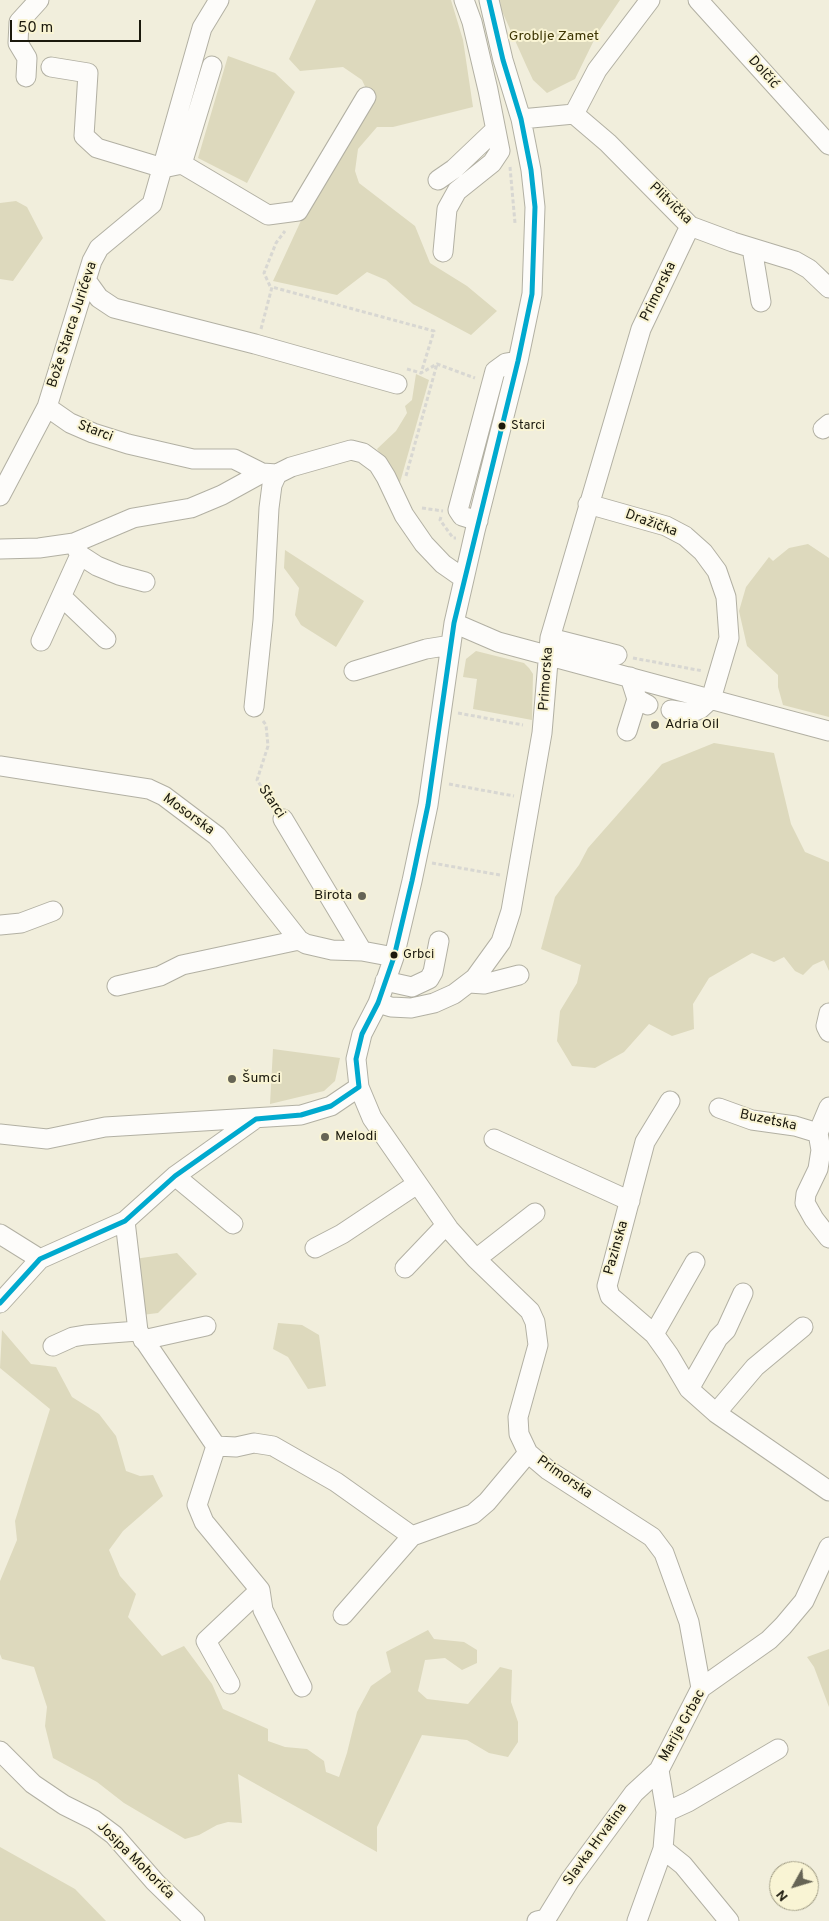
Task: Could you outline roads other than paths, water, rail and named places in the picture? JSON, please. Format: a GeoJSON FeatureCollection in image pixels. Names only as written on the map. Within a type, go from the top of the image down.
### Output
{"type":"FeatureCollection","features":[{"type":"Feature","properties":{"kind":"street"},"geometry":{"type":"LineString","coordinates":[[26,78],[27,58],[18,43],[19,22],[39,0]]}},
{"type":"Feature","properties":{"kind":"street","name":"Bože Starca Jurićeva"},"geometry":{"type":"LineString","coordinates":[[0,496],[47,407],[86,280],[99,248],[152,204],[202,28],[219,0]]}},
{"type":"Feature","properties":{"kind":"street"},"geometry":{"type":"LineString","coordinates":[[443,252],[446,209],[457,191],[492,163],[500,151],[472,22],[464,0]]}},
{"type":"Feature","properties":{"kind":"street","name":"Primorska"},"geometry":{"type":"LineString","coordinates":[[489,0],[503,60],[522,119],[531,170],[535,208],[532,294],[518,361],[463,578],[454,623],[428,805],[394,957],[378,1002],[362,1034],[356,1059],[359,1087],[372,1118],[446,1225],[476,1259],[530,1311],[535,1322],[538,1345],[518,1417],[519,1434],[528,1453],[548,1470],[652,1537],[664,1553],[689,1622],[701,1688]]}},
{"type":"Feature","properties":{"kind":"street"},"geometry":{"type":"LineString","coordinates":[[522,119],[574,114],[597,70],[650,0]]}},
{"type":"Feature","properties":{"kind":"street","name":"Dolčić"},"geometry":{"type":"LineString","coordinates":[[698,0],[829,145]]}},
{"type":"Feature","properties":{"kind":"street"},"geometry":{"type":"LineString","coordinates":[[182,164],[212,66]]}},
{"type":"Feature","properties":{"kind":"street"},"geometry":{"type":"LineString","coordinates":[[51,67],[88,73],[84,136],[97,148],[163,168],[182,164],[268,215],[298,211],[366,97]]}},
{"type":"Feature","properties":{"kind":"street","name":"Plitvička"},"geometry":{"type":"LineString","coordinates":[[574,114],[608,143],[690,226],[794,261],[809,269],[829,288]]}},
{"type":"Feature","properties":{"kind":"street"},"geometry":{"type":"LineString","coordinates":[[438,180],[461,163],[495,130]]}},
{"type":"Feature","properties":{"kind":"street","name":"Primorska"},"geometry":{"type":"LineString","coordinates":[[378,1002],[391,1007],[410,1008],[434,1003],[454,994],[475,978],[499,947],[511,911],[542,733],[547,699],[548,647],[588,504],[641,329],[690,226]]}},
{"type":"Feature","properties":{"kind":"street"},"geometry":{"type":"LineString","coordinates":[[752,248],[761,302]]}},
{"type":"Feature","properties":{"kind":"street"},"geometry":{"type":"LineString","coordinates":[[86,280],[99,298],[114,308],[259,336],[400,376]]}},
{"type":"Feature","properties":{"kind":"street","name":"Starci"},"geometry":{"type":"LineString","coordinates":[[47,407],[78,426],[128,444],[193,459],[234,459],[269,474]]}},
{"type":"Feature","properties":{"kind":"street"},"geometry":{"type":"LineString","coordinates":[[0,549],[77,549],[133,518],[192,508],[269,474],[358,450],[378,464],[412,528],[424,544],[443,564],[463,578]]}},
{"type":"Feature","properties":{"kind":"street"},"geometry":{"type":"LineString","coordinates":[[254,707],[263,620],[272,485],[269,474]]}},
{"type":"Feature","properties":{"kind":"street","name":"Dražička"},"geometry":{"type":"LineString","coordinates":[[588,504],[666,526],[685,536],[703,552],[717,571],[728,605],[729,638],[711,700]]}},
{"type":"Feature","properties":{"kind":"street"},"geometry":{"type":"LineString","coordinates":[[77,549],[119,576],[145,582]]}},
{"type":"Feature","properties":{"kind":"street"},"geometry":{"type":"LineString","coordinates":[[41,641],[62,597],[77,549]]}},
{"type":"Feature","properties":{"kind":"street"},"geometry":{"type":"LineString","coordinates":[[62,597],[106,639]]}},
{"type":"Feature","properties":{"kind":"street"},"geometry":{"type":"LineString","coordinates":[[454,623],[498,642],[617,655]]}},
{"type":"Feature","properties":{"kind":"street"},"geometry":{"type":"LineString","coordinates":[[354,671],[426,649],[451,645]]}},
{"type":"Feature","properties":{"kind":"street"},"geometry":{"type":"LineString","coordinates":[[548,647],[630,678],[829,731]]}},
{"type":"Feature","properties":{"kind":"street"},"geometry":{"type":"LineString","coordinates":[[627,730],[643,702],[630,678]]}},
{"type":"Feature","properties":{"kind":"street"},"geometry":{"type":"LineString","coordinates":[[671,710],[690,713],[700,709],[711,700]]}},
{"type":"Feature","properties":{"kind":"street","name":"Mosorska"},"geometry":{"type":"LineString","coordinates":[[0,766],[149,789],[164,796],[218,836],[299,940]]}},
{"type":"Feature","properties":{"kind":"street","name":"Starci"},"geometry":{"type":"LineString","coordinates":[[283,819],[362,951]]}},
{"type":"Feature","properties":{"kind":"street"},"geometry":{"type":"LineString","coordinates":[[0,925],[21,923],[53,911]]}},
{"type":"Feature","properties":{"kind":"street"},"geometry":{"type":"LineString","coordinates":[[117,986],[160,976],[182,965],[299,940],[306,944],[332,950],[362,951],[394,957]]}},
{"type":"Feature","properties":{"kind":"street"},"geometry":{"type":"LineString","coordinates":[[385,981],[412,987],[429,979],[433,972],[438,941]]}},
{"type":"Feature","properties":{"kind":"street"},"geometry":{"type":"LineString","coordinates":[[469,982],[484,984],[519,975]]}},
{"type":"Feature","properties":{"kind":"street"},"geometry":{"type":"LineString","coordinates":[[829,1014],[826,1026],[829,1032]]}},
{"type":"Feature","properties":{"kind":"street"},"geometry":{"type":"LineString","coordinates":[[0,1134],[47,1139],[105,1127],[301,1115],[331,1106],[359,1087]]}},
{"type":"Feature","properties":{"kind":"street","name":"Pazinska"},"geometry":{"type":"LineString","coordinates":[[670,1101],[645,1142],[606,1286],[610,1296],[654,1334],[669,1354],[689,1389],[716,1412],[829,1491]]}},
{"type":"Feature","properties":{"kind":"street"},"geometry":{"type":"LineString","coordinates":[[829,1107],[818,1133],[821,1150],[818,1169],[806,1194],[805,1203],[814,1219],[829,1238]]}},
{"type":"Feature","properties":{"kind":"street","name":"Buzetska"},"geometry":{"type":"LineString","coordinates":[[719,1108],[752,1120],[795,1126],[818,1133]]}},
{"type":"Feature","properties":{"kind":"street"},"geometry":{"type":"LineString","coordinates":[[0,1303],[40,1259],[125,1221],[175,1176],[256,1119]]}},
{"type":"Feature","properties":{"kind":"street"},"geometry":{"type":"LineString","coordinates":[[494,1139],[630,1201]]}},
{"type":"Feature","properties":{"kind":"street"},"geometry":{"type":"LineString","coordinates":[[175,1176],[233,1224]]}},
{"type":"Feature","properties":{"kind":"street"},"geometry":{"type":"LineString","coordinates":[[315,1248],[342,1234],[417,1184]]}},
{"type":"Feature","properties":{"kind":"street"},"geometry":{"type":"LineString","coordinates":[[476,1259],[535,1213]]}},
{"type":"Feature","properties":{"kind":"street"},"geometry":{"type":"LineString","coordinates":[[125,1221],[141,1336],[216,1446]]}},
{"type":"Feature","properties":{"kind":"street"},"geometry":{"type":"LineString","coordinates":[[405,1268],[446,1225]]}},
{"type":"Feature","properties":{"kind":"street"},"geometry":{"type":"LineString","coordinates":[[0,1234],[40,1259]]}},
{"type":"Feature","properties":{"kind":"street"},"geometry":{"type":"LineString","coordinates":[[654,1334],[695,1262]]}},
{"type":"Feature","properties":{"kind":"street"},"geometry":{"type":"LineString","coordinates":[[689,1389],[718,1338],[726,1330],[743,1293]]}},
{"type":"Feature","properties":{"kind":"street"},"geometry":{"type":"LineString","coordinates":[[53,1346],[73,1337],[85,1335],[141,1336],[206,1326]]}},
{"type":"Feature","properties":{"kind":"street"},"geometry":{"type":"LineString","coordinates":[[716,1412],[754,1366],[802,1327]]}},
{"type":"Feature","properties":{"kind":"street"},"geometry":{"type":"LineString","coordinates":[[216,1446],[236,1447],[254,1443],[273,1446],[336,1482],[412,1536]]}},
{"type":"Feature","properties":{"kind":"street"},"geometry":{"type":"LineString","coordinates":[[216,1446],[197,1505],[204,1522],[260,1590],[262,1610],[302,1687]]}},
{"type":"Feature","properties":{"kind":"street"},"geometry":{"type":"LineString","coordinates":[[343,1615],[412,1536],[473,1514],[487,1502],[528,1453]]}},
{"type":"Feature","properties":{"kind":"street","name":"Marije Grbac"},"geometry":{"type":"LineString","coordinates":[[637,1921],[663,1849],[666,1812],[659,1770],[701,1688],[769,1640],[783,1626],[804,1601],[829,1547]]}},
{"type":"Feature","properties":{"kind":"street"},"geometry":{"type":"LineString","coordinates":[[230,1684],[206,1641],[260,1590]]}},
{"type":"Feature","properties":{"kind":"street"},"geometry":{"type":"LineString","coordinates":[[666,1812],[688,1802],[778,1749]]}},
{"type":"Feature","properties":{"kind":"street","name":"Josipa Mohorića"},"geometry":{"type":"LineString","coordinates":[[0,1751],[33,1784],[64,1805],[94,1820],[114,1835],[155,1882],[196,1921]]}},
{"type":"Feature","properties":{"kind":"street","name":"Slavka Hrvatina"},"geometry":{"type":"LineString","coordinates":[[545,1920],[570,1880],[634,1793],[659,1770]]}},
{"type":"Feature","properties":{"kind":"street"},"geometry":{"type":"LineString","coordinates":[[663,1849],[683,1865],[729,1921]]}},
{"type":"Feature","properties":{"kind":"street"},"geometry":{"type":"LineString","coordinates":[[644,1903],[652,1921]]}},
{"type":"Feature","properties":{"kind":"place","name":"Starci"},"geometry":{"type":"Point","coordinates":[502,426]}},
{"type":"Feature","properties":{"kind":"place","name":"Adria Oil"},"geometry":{"type":"Point","coordinates":[655,725]}},
{"type":"Feature","properties":{"kind":"place","name":"Birota"},"geometry":{"type":"Point","coordinates":[362,896]}},
{"type":"Feature","properties":{"kind":"place","name":"Grbci"},"geometry":{"type":"Point","coordinates":[394,955]}},
{"type":"Feature","properties":{"kind":"place","name":"Šumci"},"geometry":{"type":"Point","coordinates":[232,1079]}},
{"type":"Feature","properties":{"kind":"place","name":"Melodi"},"geometry":{"type":"Point","coordinates":[325,1137]}},
{"type":"Feature","properties":{"kind":"park label","name":"Groblje Zamet"},"geometry":{"type":"Point","coordinates":[554,37]}}]}
